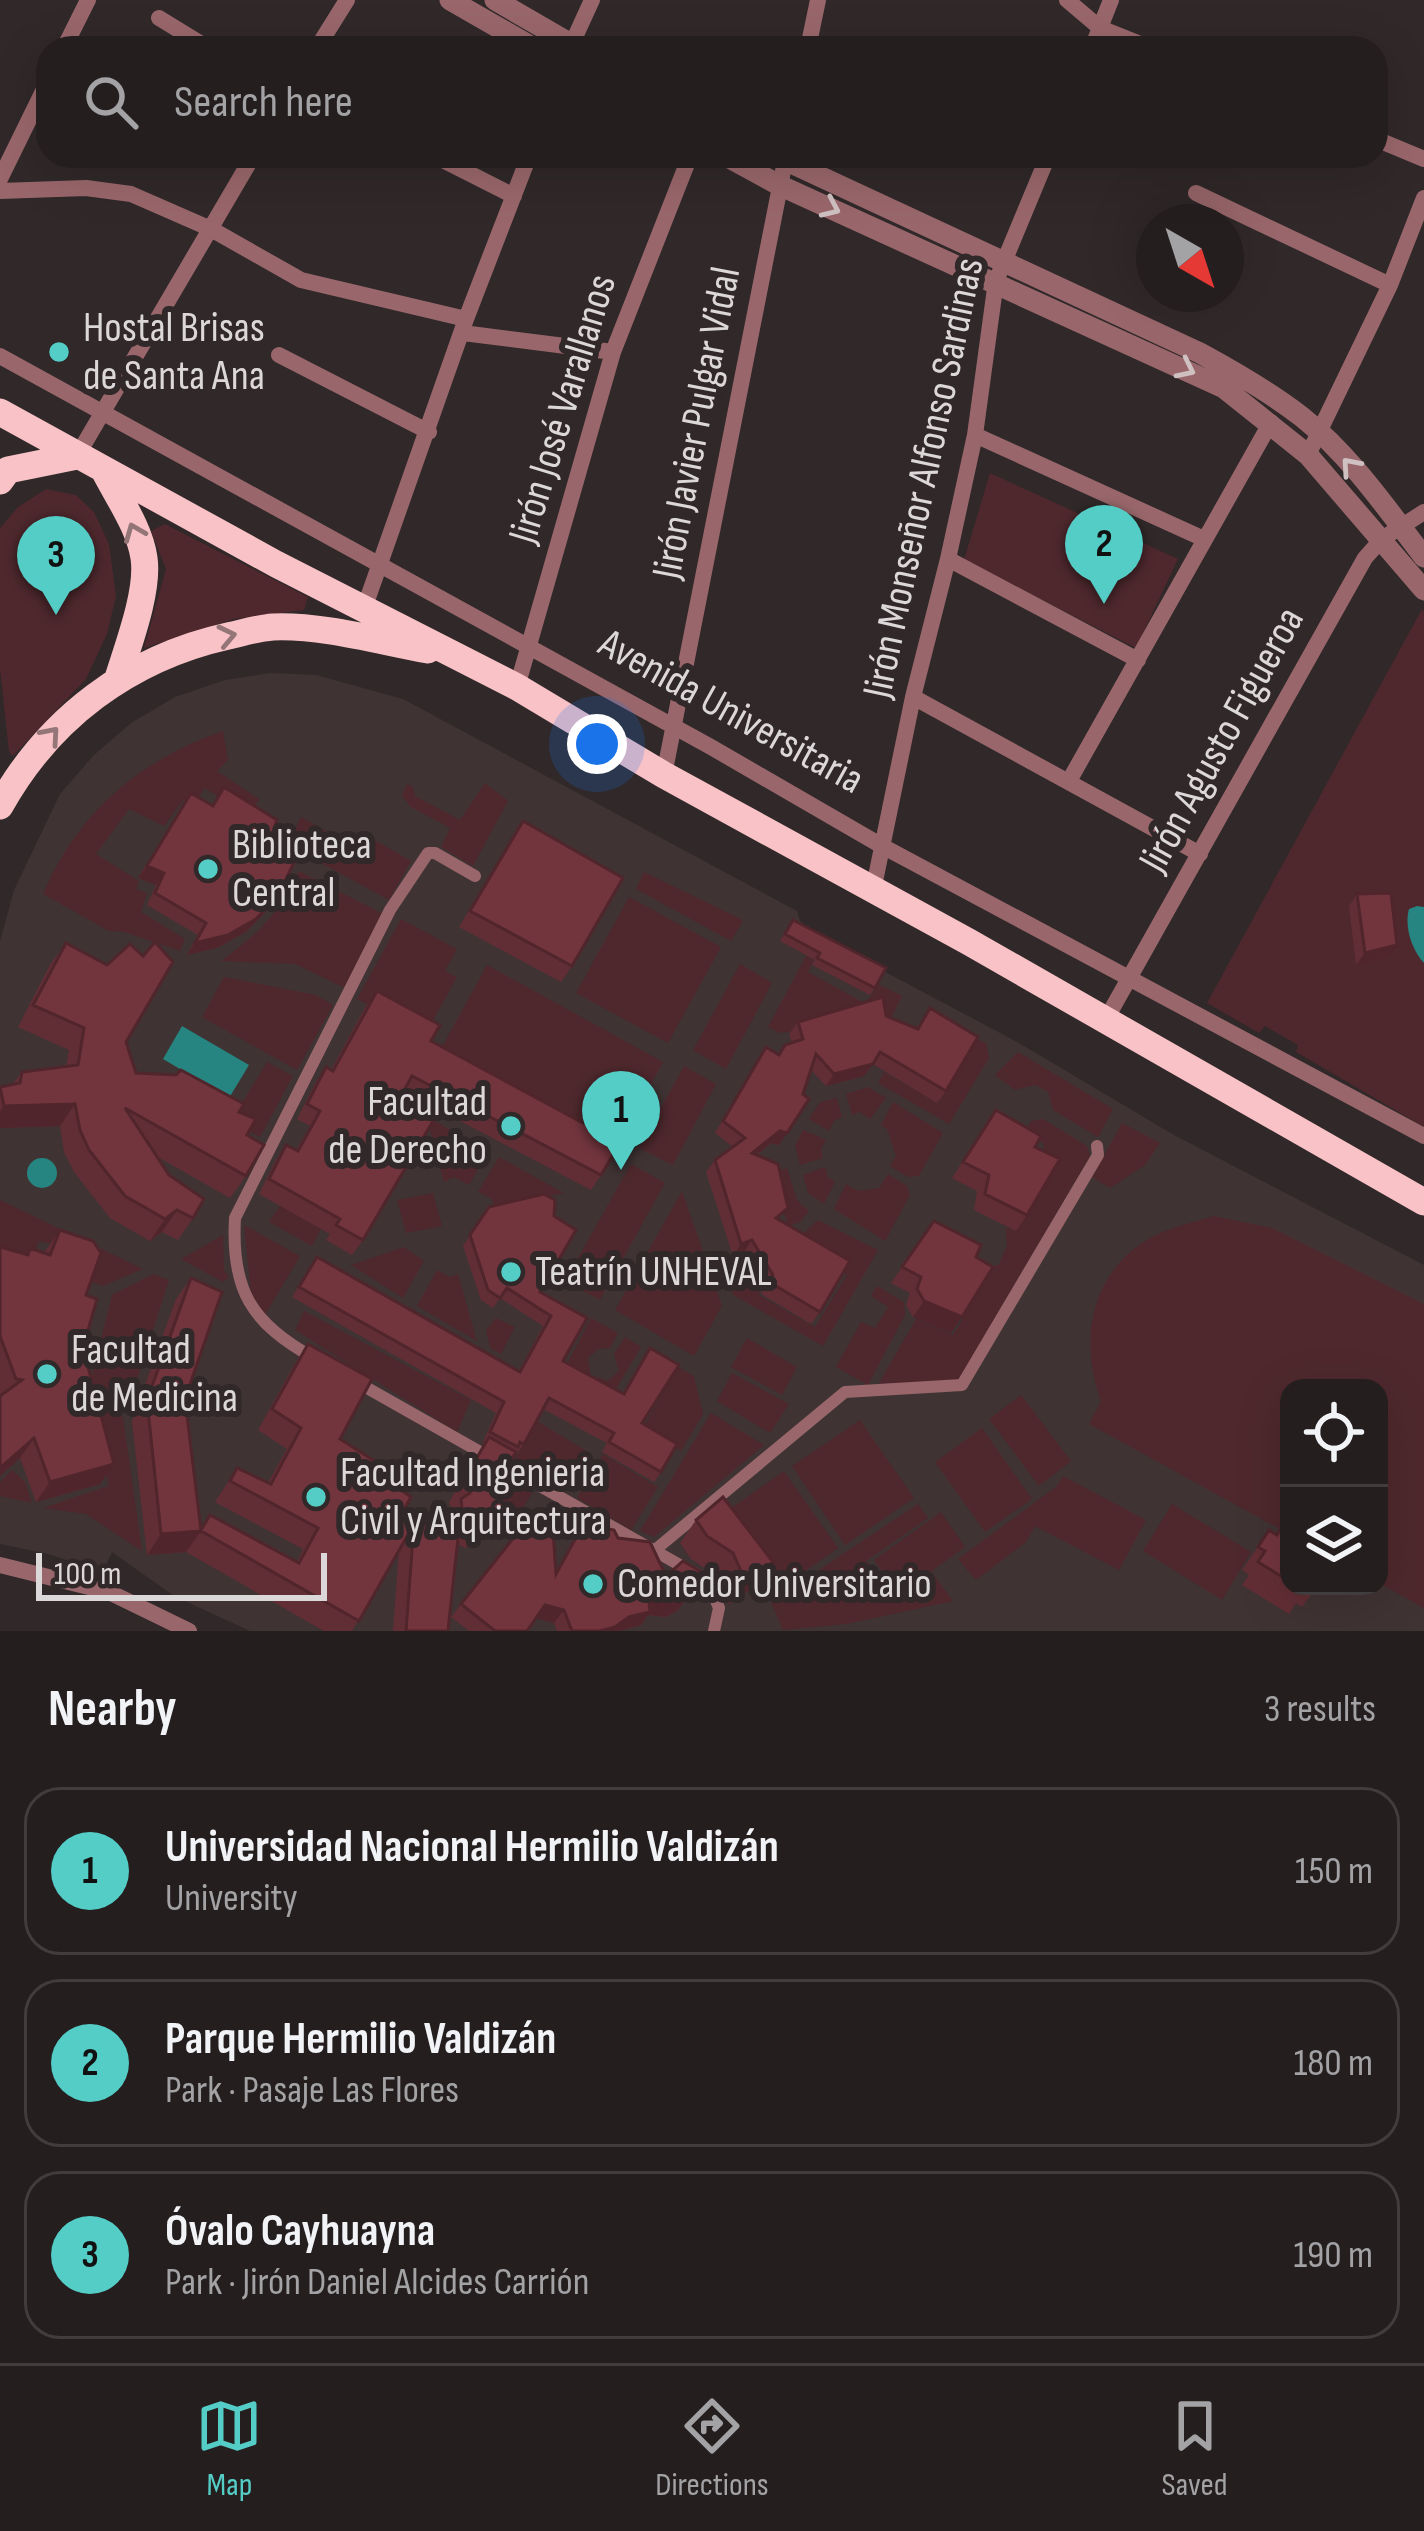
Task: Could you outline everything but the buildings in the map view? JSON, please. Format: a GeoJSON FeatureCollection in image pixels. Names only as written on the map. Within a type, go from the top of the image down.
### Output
{"type":"FeatureCollection","features":[{"type":"Feature","properties":{"kind":"highway","name":"Avenida Universitaria"},"geometry":{"type":"LineString","coordinates":[[0,412],[276,564],[517,687],[664,775],[1424,1202]]}},
{"type":"Feature","properties":{"kind":"highway"},"geometry":{"type":"LineString","coordinates":[[0,481],[8,470],[77,456]]}},
{"type":"Feature","properties":{"kind":"highway"},"geometry":{"type":"LineString","coordinates":[[105,472],[145,560],[136,617],[118,678]]}},
{"type":"Feature","properties":{"kind":"highway"},"geometry":{"type":"LineString","coordinates":[[0,806],[20,771],[65,719],[118,678],[189,645],[271,627],[449,653]]}},
{"type":"Feature","properties":{"kind":"street"},"geometry":{"type":"LineString","coordinates":[[70,36],[88,0]]}},
{"type":"Feature","properties":{"kind":"street"},"geometry":{"type":"LineString","coordinates":[[324,36],[347,0]]}},
{"type":"Feature","properties":{"kind":"street"},"geometry":{"type":"LineString","coordinates":[[450,0],[514,36]]}},
{"type":"Feature","properties":{"kind":"street"},"geometry":{"type":"LineString","coordinates":[[495,0],[555,36]]}},
{"type":"Feature","properties":{"kind":"street"},"geometry":{"type":"LineString","coordinates":[[577,36],[592,0]]}},
{"type":"Feature","properties":{"kind":"street"},"geometry":{"type":"LineString","coordinates":[[810,36],[818,0]]}},
{"type":"Feature","properties":{"kind":"street"},"geometry":{"type":"LineString","coordinates":[[1067,0],[1100,28],[1120,36]]}},
{"type":"Feature","properties":{"kind":"street"},"geometry":{"type":"LineString","coordinates":[[1097,36],[1111,0]]}},
{"type":"Feature","properties":{"kind":"street"},"geometry":{"type":"LineString","coordinates":[[159,18],[188,36]]}},
{"type":"Feature","properties":{"kind":"street"},"geometry":{"type":"LineString","coordinates":[[0,179],[36,106]]}},
{"type":"Feature","properties":{"kind":"street"},"geometry":{"type":"LineString","coordinates":[[1388,144],[1424,159]]}},
{"type":"Feature","properties":{"kind":"street"},"geometry":{"type":"LineString","coordinates":[[77,456],[246,168]]}},
{"type":"Feature","properties":{"kind":"street"},"geometry":{"type":"LineString","coordinates":[[459,168],[514,196]]}},
{"type":"Feature","properties":{"kind":"street"},"geometry":{"type":"LineString","coordinates":[[365,606],[524,168]]}},
{"type":"Feature","properties":{"kind":"street","name":"Jirón José Varallanos"},"geometry":{"type":"LineString","coordinates":[[517,687],[613,352],[685,168]]}},
{"type":"Feature","properties":{"kind":"street"},"geometry":{"type":"LineString","coordinates":[[748,168],[779,185],[1200,353],[1248,379],[1320,434],[1392,534],[1424,590]]}},
{"type":"Feature","properties":{"kind":"street","name":"Jirón Javier Pulgar Vidal"},"geometry":{"type":"LineString","coordinates":[[664,775],[781,168]]}},
{"type":"Feature","properties":{"kind":"street"},"geometry":{"type":"LineString","coordinates":[[801,168],[1224,388],[1271,422],[1392,534],[1424,556]]}},
{"type":"Feature","properties":{"kind":"street","name":"Jirón Monseñor Alfonso Sardinas"},"geometry":{"type":"LineString","coordinates":[[873,891],[975,435],[1000,273],[1043,168]]}},
{"type":"Feature","properties":{"kind":"street"},"geometry":{"type":"LineString","coordinates":[[0,191],[86,188],[131,194],[211,229],[301,280],[464,326],[613,352]]}},
{"type":"Feature","properties":{"kind":"street"},"geometry":{"type":"LineString","coordinates":[[1196,194],[1390,285]]}},
{"type":"Feature","properties":{"kind":"street"},"geometry":{"type":"LineString","coordinates":[[1308,455],[1390,285],[1424,198]]}},
{"type":"Feature","properties":{"kind":"street","name":"Avenida Universitaria"},"geometry":{"type":"LineString","coordinates":[[0,356],[882,846],[1424,1136]]}},
{"type":"Feature","properties":{"kind":"street"},"geometry":{"type":"LineString","coordinates":[[279,356],[429,432]]}},
{"type":"Feature","properties":{"kind":"street"},"geometry":{"type":"LineString","coordinates":[[1069,781],[1271,422]]}},
{"type":"Feature","properties":{"kind":"street"},"geometry":{"type":"LineString","coordinates":[[975,435],[1204,539]]}},
{"type":"Feature","properties":{"kind":"street","name":"Jirón Agusto Figueroa"},"geometry":{"type":"LineString","coordinates":[[1104,1023],[1365,558],[1424,512]]}},
{"type":"Feature","properties":{"kind":"street"},"geometry":{"type":"LineString","coordinates":[[949,559],[1138,660]]}},
{"type":"Feature","properties":{"kind":"street"},"geometry":{"type":"LineString","coordinates":[[913,697],[1200,854]]}},
{"type":"Feature","properties":{"kind":"street"},"geometry":{"type":"LineString","coordinates":[[321,1362],[269,1328],[255,1311],[233,1258],[235,1218],[390,910],[420,861],[435,853],[475,876]]}},
{"type":"Feature","properties":{"kind":"street"},"geometry":{"type":"LineString","coordinates":[[656,1550],[845,1392],[962,1384],[1098,1156],[1096,1146]]}},
{"type":"Feature","properties":{"kind":"street"},"geometry":{"type":"LineString","coordinates":[[341,1373],[708,1581],[719,1608],[714,1631]]}},
{"type":"Feature","properties":{"kind":"street"},"geometry":{"type":"LineString","coordinates":[[0,1565],[109,1592],[189,1631]]}},
{"type":"Feature","properties":{"kind":"shaded area"},"geometry":{"type":"Polygon","coordinates":[[[990,473],[1178,559],[1136,648],[964,560],[990,473]]]}},
{"type":"Feature","properties":{"kind":"shaded area"},"geometry":{"type":"Polygon","coordinates":[[[46,489],[76,495],[94,512],[109,544],[116,596],[107,634],[86,679],[13,756],[0,669],[0,528],[18,507],[46,489]]]}},
{"type":"Feature","properties":{"kind":"shaded area"},"geometry":{"type":"Polygon","coordinates":[[[165,524],[308,597],[304,610],[234,619],[144,648],[166,569],[151,531],[165,524]]]}},
{"type":"Feature","properties":{"kind":"shaded area"},"geometry":{"type":"Polygon","coordinates":[[[1422,609],[1424,1127],[1296,1052],[1298,1045],[1265,1026],[1259,1033],[1207,1003],[1422,609]]]}},
{"type":"Feature","properties":{"kind":"shaded area"},"geometry":{"type":"Polygon","coordinates":[[[271,673],[316,675],[403,699],[797,911],[800,921],[816,935],[1019,1043],[1174,1135],[1424,1265],[1424,1631],[250,1631],[174,1596],[112,1552],[102,1573],[49,1554],[0,1544],[0,941],[14,890],[60,794],[131,723],[175,697],[225,680],[271,673]]]}},
{"type":"Feature","properties":{"kind":"shaded area"},"geometry":{"type":"Polygon","coordinates":[[[223,731],[228,760],[217,771],[259,799],[250,815],[204,788],[194,806],[183,800],[164,826],[129,809],[96,854],[139,881],[136,889],[147,893],[141,912],[185,939],[180,951],[109,931],[43,894],[74,838],[115,793],[165,757],[223,731]]]}},
{"type":"Feature","properties":{"kind":"shaded area"},"geometry":{"type":"Polygon","coordinates":[[[485,783],[508,801],[473,866],[441,847],[450,828],[411,807],[402,796],[407,784],[415,796],[460,820],[485,783]]]}},
{"type":"Feature","properties":{"kind":"shaded area"},"geometry":{"type":"Polygon","coordinates":[[[301,817],[342,840],[362,833],[411,861],[389,900],[288,845],[301,817]]]}},
{"type":"Feature","properties":{"kind":"shaded area"},"geometry":{"type":"Polygon","coordinates":[[[299,871],[383,914],[345,988],[295,964],[221,961],[267,922],[299,871]]]}},
{"type":"Feature","properties":{"kind":"shaded area"},"geometry":{"type":"Polygon","coordinates":[[[644,872],[743,920],[731,941],[636,889],[644,872]]]}},
{"type":"Feature","properties":{"kind":"shaded area"},"geometry":{"type":"Polygon","coordinates":[[[629,897],[721,947],[668,1043],[576,993],[629,897]]]}},
{"type":"Feature","properties":{"kind":"shaded area"},"geometry":{"type":"Polygon","coordinates":[[[401,919],[457,949],[445,971],[457,977],[425,1035],[357,999],[401,919]]]}},
{"type":"Feature","properties":{"kind":"shaded area"},"geometry":{"type":"Polygon","coordinates":[[[806,956],[814,960],[808,972],[866,1004],[878,984],[902,996],[890,1020],[877,1007],[789,1032],[768,1027],[806,956]]]}},
{"type":"Feature","properties":{"kind":"shaded area"},"geometry":{"type":"Polygon","coordinates":[[[740,964],[772,983],[726,1069],[693,1050],[740,964]]]}},
{"type":"Feature","properties":{"kind":"shaded area"},"geometry":{"type":"Polygon","coordinates":[[[487,965],[663,1062],[620,1140],[614,1138],[607,1151],[436,1058],[487,965]]]}},
{"type":"Feature","properties":{"kind":"shaded area"},"geometry":{"type":"Polygon","coordinates":[[[224,977],[316,995],[333,1005],[297,1070],[202,1017],[224,977]]]}},
{"type":"Feature","properties":{"kind":"shaded area"},"geometry":{"type":"Polygon","coordinates":[[[974,1038],[986,1043],[989,1058],[949,1124],[878,1083],[884,1072],[937,1102],[974,1038]]]}},
{"type":"Feature","properties":{"kind":"shaded area"},"geometry":{"type":"Polygon","coordinates":[[[1018,1052],[1113,1109],[1098,1137],[1053,1110],[1048,1092],[1035,1085],[1015,1090],[995,1075],[1018,1052]]]}},
{"type":"Feature","properties":{"kind":"shaded area"},"geometry":{"type":"Polygon","coordinates":[[[267,1062],[293,1076],[260,1137],[231,1121],[267,1062]]]}},
{"type":"Feature","properties":{"kind":"shaded area"},"geometry":{"type":"Polygon","coordinates":[[[684,1066],[716,1084],[673,1165],[639,1148],[684,1066]]]}},
{"type":"Feature","properties":{"kind":"shaded area"},"geometry":{"type":"Polygon","coordinates":[[[868,1087],[886,1098],[870,1119],[859,1112],[852,1115],[846,1094],[868,1087]]]}},
{"type":"Feature","properties":{"kind":"shaded area"},"geometry":{"type":"Polygon","coordinates":[[[837,1098],[842,1117],[829,1131],[809,1119],[820,1102],[837,1098]]]}},
{"type":"Feature","properties":{"kind":"shaded area"},"geometry":{"type":"Polygon","coordinates":[[[893,1102],[943,1133],[919,1176],[908,1177],[890,1166],[896,1156],[887,1129],[881,1125],[893,1102]]]}},
{"type":"Feature","properties":{"kind":"shaded area"},"geometry":{"type":"Polygon","coordinates":[[[426,1115],[487,1153],[469,1185],[454,1177],[444,1182],[426,1115]]]}},
{"type":"Feature","properties":{"kind":"shaded area"},"geometry":{"type":"Polygon","coordinates":[[[1043,1119],[1087,1146],[1090,1156],[959,1380],[878,1385],[916,1319],[953,1335],[986,1281],[981,1271],[999,1264],[1007,1245],[1006,1228],[1016,1230],[1046,1155],[1043,1143],[1025,1131],[1031,1121],[1043,1119]]]}},
{"type":"Feature","properties":{"kind":"shaded area"},"geometry":{"type":"Polygon","coordinates":[[[1122,1123],[1160,1143],[1145,1165],[1110,1188],[1092,1177],[1122,1123]]]}},
{"type":"Feature","properties":{"kind":"shaded area"},"geometry":{"type":"Polygon","coordinates":[[[803,1130],[826,1140],[823,1158],[800,1165],[795,1146],[803,1130]]]}},
{"type":"Feature","properties":{"kind":"shaded area"},"geometry":{"type":"Polygon","coordinates":[[[499,1157],[564,1193],[495,1207],[491,1198],[478,1192],[499,1157]]]}},
{"type":"Feature","properties":{"kind":"shaded area"},"geometry":{"type":"Polygon","coordinates":[[[631,1164],[665,1183],[600,1300],[565,1281],[631,1164]]]}},
{"type":"Feature","properties":{"kind":"shaded area"},"geometry":{"type":"Polygon","coordinates":[[[825,1167],[835,1182],[824,1204],[808,1193],[803,1175],[825,1167]]]}},
{"type":"Feature","properties":{"kind":"shaded area"},"geometry":{"type":"Polygon","coordinates":[[[787,1168],[797,1200],[809,1211],[800,1222],[788,1226],[772,1173],[787,1168]]]}},
{"type":"Feature","properties":{"kind":"shaded area"},"geometry":{"type":"Polygon","coordinates":[[[888,1174],[907,1186],[910,1195],[885,1241],[834,1209],[846,1184],[858,1191],[879,1188],[888,1174]]]}},
{"type":"Feature","properties":{"kind":"shaded area"},"geometry":{"type":"Polygon","coordinates":[[[682,1191],[722,1306],[694,1356],[615,1310],[682,1191]]]}},
{"type":"Feature","properties":{"kind":"shaded area"},"geometry":{"type":"Polygon","coordinates":[[[433,1193],[442,1226],[406,1233],[397,1200],[433,1193]]]}},
{"type":"Feature","properties":{"kind":"shaded area"},"geometry":{"type":"Polygon","coordinates":[[[0,1200],[143,1269],[103,1286],[88,1281],[85,1252],[39,1241],[32,1259],[0,1254],[0,1200]]]}},
{"type":"Feature","properties":{"kind":"shaded area"},"geometry":{"type":"Polygon","coordinates":[[[284,1200],[292,1212],[321,1229],[312,1246],[269,1222],[284,1200]]]}},
{"type":"Feature","properties":{"kind":"shaded area"},"geometry":{"type":"Polygon","coordinates":[[[1214,1216],[1272,1228],[1424,1304],[1424,1608],[1388,1588],[1388,1379],[1280,1379],[1280,1529],[1089,1424],[1101,1401],[1091,1352],[1096,1305],[1119,1264],[1160,1233],[1214,1216]]]}},
{"type":"Feature","properties":{"kind":"shaded area"},"geometry":{"type":"Polygon","coordinates":[[[818,1220],[878,1250],[823,1346],[733,1295],[726,1275],[737,1272],[761,1286],[759,1295],[815,1327],[847,1275],[796,1240],[818,1220]]]}},
{"type":"Feature","properties":{"kind":"shaded area"},"geometry":{"type":"Polygon","coordinates":[[[244,1225],[300,1256],[265,1315],[251,1294],[244,1225]]]}},
{"type":"Feature","properties":{"kind":"shaded area"},"geometry":{"type":"Polygon","coordinates":[[[223,1235],[224,1270],[229,1277],[223,1282],[181,1259],[223,1235]]]}},
{"type":"Feature","properties":{"kind":"shaded area"},"geometry":{"type":"Polygon","coordinates":[[[404,1247],[424,1261],[403,1298],[351,1265],[404,1247]]]}},
{"type":"Feature","properties":{"kind":"shaded area"},"geometry":{"type":"Polygon","coordinates":[[[437,1270],[449,1277],[458,1274],[477,1341],[417,1306],[437,1270]]]}},
{"type":"Feature","properties":{"kind":"shaded area"},"geometry":{"type":"Polygon","coordinates":[[[153,1274],[169,1280],[127,1411],[87,1396],[112,1295],[153,1274]]]}},
{"type":"Feature","properties":{"kind":"shaded area"},"geometry":{"type":"Polygon","coordinates":[[[877,1286],[904,1302],[905,1315],[868,1385],[836,1367],[861,1322],[875,1328],[888,1307],[871,1296],[877,1286]]]}},
{"type":"Feature","properties":{"kind":"shaded area"},"geometry":{"type":"Polygon","coordinates":[[[304,1311],[471,1400],[457,1432],[295,1330],[304,1311]]]}},
{"type":"Feature","properties":{"kind":"shaded area"},"geometry":{"type":"Polygon","coordinates":[[[496,1318],[515,1327],[501,1354],[490,1348],[486,1330],[496,1318]]]}},
{"type":"Feature","properties":{"kind":"shaded area"},"geometry":{"type":"Polygon","coordinates":[[[591,1318],[618,1333],[610,1348],[598,1349],[588,1358],[591,1378],[568,1362],[591,1318]]]}},
{"type":"Feature","properties":{"kind":"shaded area"},"geometry":{"type":"Polygon","coordinates":[[[625,1337],[641,1347],[615,1391],[596,1380],[608,1381],[619,1371],[614,1354],[625,1337]]]}},
{"type":"Feature","properties":{"kind":"shaded area"},"geometry":{"type":"Polygon","coordinates":[[[747,1338],[797,1367],[782,1395],[731,1367],[747,1338]]]}},
{"type":"Feature","properties":{"kind":"shaded area"},"geometry":{"type":"Polygon","coordinates":[[[678,1367],[694,1376],[703,1414],[681,1451],[643,1428],[678,1367]]]}},
{"type":"Feature","properties":{"kind":"shaded area"},"geometry":{"type":"Polygon","coordinates":[[[732,1373],[789,1404],[770,1433],[717,1401],[732,1373]]]}},
{"type":"Feature","properties":{"kind":"shaded area"},"geometry":{"type":"Polygon","coordinates":[[[1021,1395],[1071,1461],[1039,1486],[989,1419],[1021,1395]]]}},
{"type":"Feature","properties":{"kind":"shaded area"},"geometry":{"type":"Polygon","coordinates":[[[90,1405],[123,1417],[142,1551],[86,1514],[43,1508],[109,1486],[90,1405]]]}},
{"type":"Feature","properties":{"kind":"shaded area"},"geometry":{"type":"Polygon","coordinates":[[[711,1413],[764,1445],[654,1537],[640,1531],[711,1413]]]}},
{"type":"Feature","properties":{"kind":"shaded area"},"geometry":{"type":"Polygon","coordinates":[[[860,1420],[914,1498],[845,1545],[792,1466],[860,1420]]]}},
{"type":"Feature","properties":{"kind":"shaded area"},"geometry":{"type":"Polygon","coordinates":[[[537,1421],[588,1452],[564,1492],[513,1462],[537,1421]]]}},
{"type":"Feature","properties":{"kind":"shaded area"},"geometry":{"type":"Polygon","coordinates":[[[982,1428],[1032,1499],[985,1532],[935,1462],[982,1428]]]}},
{"type":"Feature","properties":{"kind":"shaded area"},"geometry":{"type":"Polygon","coordinates":[[[603,1454],[658,1487],[631,1530],[577,1498],[603,1454]]]}},
{"type":"Feature","properties":{"kind":"shaded area"},"geometry":{"type":"Polygon","coordinates":[[[12,1470],[25,1482],[32,1503],[0,1496],[0,1482],[12,1470]]]}},
{"type":"Feature","properties":{"kind":"shaded area"},"geometry":{"type":"Polygon","coordinates":[[[784,1471],[838,1548],[777,1591],[723,1514],[784,1471]]]}},
{"type":"Feature","properties":{"kind":"shaded area"},"geometry":{"type":"Polygon","coordinates":[[[1063,1476],[1146,1520],[1119,1570],[1035,1526],[1026,1542],[976,1580],[958,1559],[1057,1486],[1063,1476]]]}},
{"type":"Feature","properties":{"kind":"shaded area"},"geometry":{"type":"Polygon","coordinates":[[[508,1480],[532,1493],[511,1528],[487,1512],[508,1480]]]}},
{"type":"Feature","properties":{"kind":"shaded area"},"geometry":{"type":"Polygon","coordinates":[[[918,1504],[928,1518],[866,1561],[896,1598],[933,1574],[953,1601],[847,1624],[783,1630],[771,1602],[918,1504]]]}},
{"type":"Feature","properties":{"kind":"shaded area"},"geometry":{"type":"Polygon","coordinates":[[[1172,1504],[1251,1552],[1222,1600],[1143,1551],[1172,1504]]]}},
{"type":"Feature","properties":{"kind":"shaded area"},"geometry":{"type":"Polygon","coordinates":[[[941,1512],[965,1547],[898,1595],[874,1560],[941,1512]]]}},
{"type":"Feature","properties":{"kind":"water"},"geometry":{"type":"Polygon","coordinates":[[[1424,907],[1424,963],[1408,931],[1409,909],[1424,907]]]}},
{"type":"Feature","properties":{"kind":"water"},"geometry":{"type":"Polygon","coordinates":[[[182,1026],[249,1065],[229,1098],[163,1059],[182,1026]]]}},
{"type":"Feature","properties":{"kind":"water"},"geometry":{"type":"Polygon","coordinates":[[[42,1158],[57,1173],[42,1188],[27,1173],[42,1158]]]}},
{"type":"Feature","properties":{"kind":"place","name":"Hostal Brisas de Santa Ana"},"geometry":{"type":"Point","coordinates":[59,352]}},
{"type":"Feature","properties":{"kind":"place","name":"Parque Hermilio Valdizán"},"geometry":{"type":"Point","coordinates":[1104,604]}},
{"type":"Feature","properties":{"kind":"place","name":"Óvalo Cayhuayna"},"geometry":{"type":"Point","coordinates":[56,615]}},
{"type":"Feature","properties":{"kind":"place","name":"Biblioteca Central"},"geometry":{"type":"Point","coordinates":[208,869]}},
{"type":"Feature","properties":{"kind":"place","name":"Facultad de Derecho"},"geometry":{"type":"Point","coordinates":[511,1126]}},
{"type":"Feature","properties":{"kind":"place","name":"Universidad Nacional Hermilio Valdizán"},"geometry":{"type":"Point","coordinates":[621,1170]}},
{"type":"Feature","properties":{"kind":"place","name":"Teatrín UNHEVAL"},"geometry":{"type":"Point","coordinates":[511,1272]}},
{"type":"Feature","properties":{"kind":"place","name":"Facultad de Medicina"},"geometry":{"type":"Point","coordinates":[47,1374]}},
{"type":"Feature","properties":{"kind":"place","name":"Facultad Ingenieria Civil y Arquitectura"},"geometry":{"type":"Point","coordinates":[316,1497]}},
{"type":"Feature","properties":{"kind":"place","name":"Comedor Universitario"},"geometry":{"type":"Point","coordinates":[593,1584]}}]}
